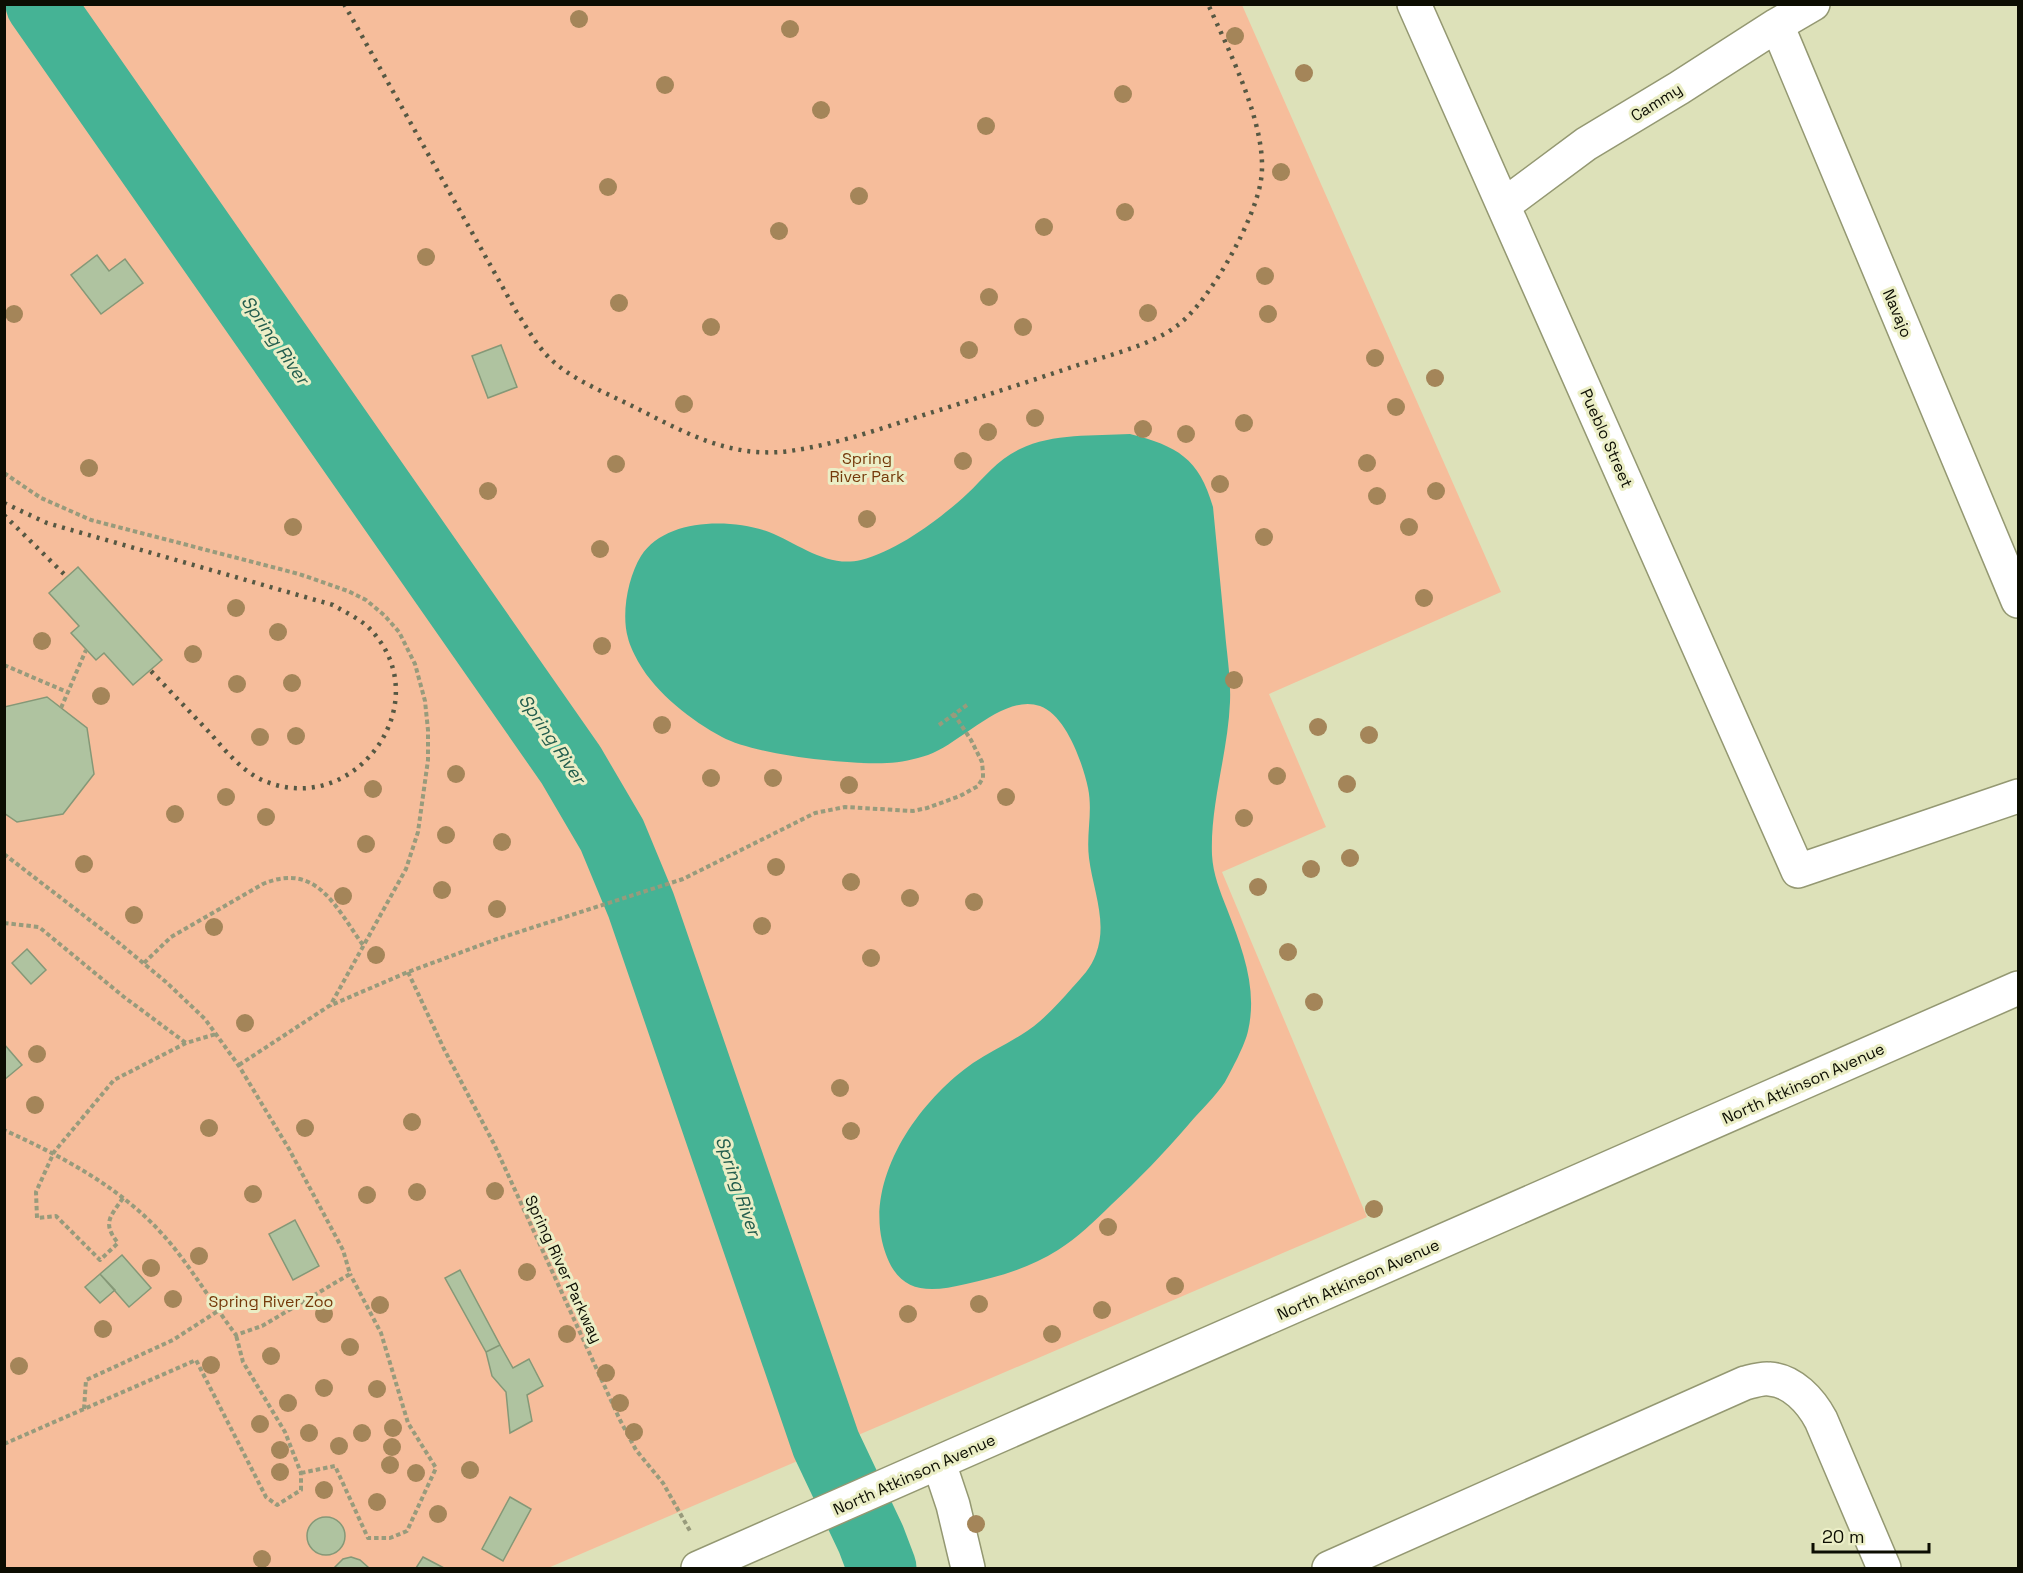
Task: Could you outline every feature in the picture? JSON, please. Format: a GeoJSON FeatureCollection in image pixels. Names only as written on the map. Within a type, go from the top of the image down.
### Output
{"type":"FeatureCollection","features":[{"type":"Feature","properties":{"kind":"street","name":"Pueblo Street"},"geometry":{"type":"LineString","coordinates":[[1414,4],[1798,871],[2019,796]]}},
{"type":"Feature","properties":{"kind":"street","name":"Cammy"},"geometry":{"type":"LineString","coordinates":[[1503,205],[1586,144],[1813,4]]}},
{"type":"Feature","properties":{"kind":"street","name":"Navajo"},"geometry":{"type":"LineString","coordinates":[[1777,25],[2019,601]]}},
{"type":"Feature","properties":{"kind":"street","name":"North Atkinson Avenue"},"geometry":{"type":"LineString","coordinates":[[703,1566],[2019,988]]}},
{"type":"Feature","properties":{"kind":"street"},"geometry":{"type":"LineString","coordinates":[[1329,1569],[1745,1383],[1767,1378],[1781,1381],[1813,1405],[1884,1569]]}},
{"type":"Feature","properties":{"kind":"street"},"geometry":{"type":"LineString","coordinates":[[939,1463],[953,1505],[968,1569]]}},
{"type":"Feature","properties":{"kind":"path"},"geometry":{"type":"LineString","coordinates":[[4,473],[41,498],[90,520],[299,574],[348,591],[366,600],[384,615],[399,633],[415,664],[425,701],[428,730],[428,760],[418,832],[406,869],[329,1006]]}},
{"type":"Feature","properties":{"kind":"path"},"geometry":{"type":"LineString","coordinates":[[60,708],[86,650]]}},
{"type":"Feature","properties":{"kind":"path"},"geometry":{"type":"LineString","coordinates":[[4,665],[67,692]]}},
{"type":"Feature","properties":{"kind":"path"},"geometry":{"type":"LineString","coordinates":[[939,725],[967,705]]}},
{"type":"Feature","properties":{"kind":"path"},"geometry":{"type":"LineString","coordinates":[[239,1066],[329,1006],[408,972],[497,939],[682,879],[815,813],[845,807],[913,811],[927,808],[972,789],[978,786],[983,778],[982,762],[954,714]]}},
{"type":"Feature","properties":{"kind":"path"},"geometry":{"type":"LineString","coordinates":[[4,854],[144,963],[205,1019],[239,1066],[289,1149],[343,1250],[350,1274],[381,1334],[408,1423],[436,1468],[407,1530],[390,1538],[368,1538],[335,1466],[301,1473]]}},
{"type":"Feature","properties":{"kind":"path"},"geometry":{"type":"LineString","coordinates":[[144,963],[171,937],[263,884],[278,878],[293,877],[306,880],[316,887],[327,897],[363,945]]}},
{"type":"Feature","properties":{"kind":"path"},"geometry":{"type":"LineString","coordinates":[[4,924],[39,927],[124,997],[186,1043]]}},
{"type":"Feature","properties":{"kind":"path","name":"Spring River Parkway"},"geometry":{"type":"LineString","coordinates":[[408,972],[444,1049],[494,1144],[620,1420],[636,1449],[663,1483],[703,1566]]}},
{"type":"Feature","properties":{"kind":"path"},"geometry":{"type":"LineString","coordinates":[[123,1198],[109,1219],[110,1233],[118,1243],[100,1260],[56,1216],[37,1218],[36,1192],[54,1152],[114,1080],[186,1043],[216,1034]]}},
{"type":"Feature","properties":{"kind":"path"},"geometry":{"type":"LineString","coordinates":[[4,1130],[54,1152],[102,1181],[123,1198],[174,1248],[236,1335],[243,1362],[285,1432],[301,1473],[301,1490],[277,1505],[266,1497],[196,1360],[4,1444]]}},
{"type":"Feature","properties":{"kind":"path"},"geometry":{"type":"LineString","coordinates":[[236,1335],[262,1326],[350,1274]]}},
{"type":"Feature","properties":{"kind":"path"},"geometry":{"type":"LineString","coordinates":[[84,1409],[86,1380],[173,1340],[218,1311]]}},
{"type":"Feature","properties":{"kind":"green space","name":"Spring River Park"},"geometry":{"type":"Polygon","coordinates":[[[5,5],[1242,5],[1501,592],[1269,694],[1326,827],[1222,872],[1367,1217],[548,1568],[5,1568],[5,5]]]}},
{"type":"Feature","properties":{"kind":"water"},"geometry":{"type":"Polygon","coordinates":[[[1130,434],[1173,449],[1184,457],[1201,477],[1213,507],[1230,693],[1229,721],[1216,798],[1212,855],[1217,882],[1247,968],[1251,999],[1248,1031],[1235,1064],[1217,1093],[1141,1176],[1072,1240],[1036,1262],[1002,1275],[950,1287],[923,1288],[902,1279],[894,1270],[887,1258],[882,1241],[879,1216],[882,1190],[890,1165],[902,1141],[934,1097],[953,1079],[973,1063],[1035,1025],[1061,1001],[1092,964],[1096,954],[1101,930],[1089,858],[1089,797],[1086,778],[1072,741],[1058,719],[1049,711],[1040,706],[1026,704],[997,713],[928,755],[897,762],[870,763],[802,758],[737,743],[722,737],[687,714],[646,674],[631,647],[626,628],[629,585],[636,565],[652,543],[666,534],[700,524],[736,524],[754,527],[813,554],[837,561],[849,562],[875,556],[903,542],[944,514],[998,463],[1020,449],[1060,438],[1130,434]]]}},
{"type":"Feature","properties":{"kind":"building"},"geometry":{"type":"Polygon","coordinates":[[[97,255],[109,271],[125,259],[143,283],[101,314],[71,275],[97,255]]]}},
{"type":"Feature","properties":{"kind":"building"},"geometry":{"type":"Polygon","coordinates":[[[501,345],[517,387],[488,398],[472,356],[501,345]]]}},
{"type":"Feature","properties":{"kind":"building"},"geometry":{"type":"Polygon","coordinates":[[[78,567],[162,660],[133,685],[104,653],[96,660],[71,633],[79,626],[49,593],[78,567]]]}},
{"type":"Feature","properties":{"kind":"building"},"geometry":{"type":"Polygon","coordinates":[[[47,697],[87,728],[94,774],[63,814],[17,822],[4,813],[4,707],[47,697]]]}},
{"type":"Feature","properties":{"kind":"building"},"geometry":{"type":"Polygon","coordinates":[[[27,949],[46,970],[31,984],[12,963],[27,949]]]}},
{"type":"Feature","properties":{"kind":"building"},"geometry":{"type":"Polygon","coordinates":[[[4,1044],[22,1065],[4,1080],[4,1044]]]}},
{"type":"Feature","properties":{"kind":"building"},"geometry":{"type":"Polygon","coordinates":[[[295,1220],[319,1266],[293,1280],[269,1234],[295,1220]]]}},
{"type":"Feature","properties":{"kind":"building"},"geometry":{"type":"Polygon","coordinates":[[[122,1255],[151,1288],[129,1307],[100,1274],[122,1255]]]}},
{"type":"Feature","properties":{"kind":"building"},"geometry":{"type":"Polygon","coordinates":[[[460,1270],[500,1345],[486,1352],[445,1278],[460,1270]]]}},
{"type":"Feature","properties":{"kind":"building"},"geometry":{"type":"Polygon","coordinates":[[[100,1274],[115,1290],[100,1303],[85,1287],[100,1274]]]}},
{"type":"Feature","properties":{"kind":"building"},"geometry":{"type":"Polygon","coordinates":[[[500,1345],[513,1368],[529,1359],[543,1386],[527,1395],[532,1421],[510,1433],[506,1392],[492,1376],[486,1352],[500,1345]]]}},
{"type":"Feature","properties":{"kind":"building"},"geometry":{"type":"Polygon","coordinates":[[[510,1497],[531,1509],[503,1561],[482,1549],[510,1497]]]}},
{"type":"Feature","properties":{"kind":"building"},"geometry":{"type":"Polygon","coordinates":[[[326,1517],[340,1522],[345,1536],[340,1550],[326,1555],[312,1550],[307,1536],[312,1522],[326,1517]]]}},
{"type":"Feature","properties":{"kind":"building"},"geometry":{"type":"Polygon","coordinates":[[[351,1557],[360,1560],[369,1568],[334,1568],[343,1559],[351,1557]]]}},
{"type":"Feature","properties":{"kind":"building"},"geometry":{"type":"Polygon","coordinates":[[[423,1557],[444,1568],[416,1568],[423,1557]]]}},
{"type":"Feature","properties":{"kind":"waterway","name":"Spring River"},"geometry":{"type":"LineString","coordinates":[[40,4],[571,765],[612,835],[641,905],[826,1444],[871,1539],[882,1568]]}},
{"type":"Feature","properties":{"kind":"railway"},"geometry":{"type":"LineString","coordinates":[[344,4],[516,311],[543,352],[580,380],[685,432],[715,444],[753,452],[790,451],[854,437],[972,400],[1127,350],[1155,339],[1191,314],[1217,279],[1241,237],[1257,197],[1261,180],[1262,160],[1253,114],[1236,67],[1208,4]]}},
{"type":"Feature","properties":{"kind":"railway"},"geometry":{"type":"LineString","coordinates":[[4,503],[47,523],[333,605],[368,627],[389,657],[396,688],[391,719],[377,747],[355,770],[327,784],[294,788],[260,779],[246,770],[150,670]]}},
{"type":"Feature","properties":{"kind":"railway"},"geometry":{"type":"LineString","coordinates":[[4,515],[67,577]]}},
{"type":"Feature","properties":{"kind":"park label","name":"Spring River Zoo"},"geometry":{"type":"Point","coordinates":[271,1301]}}]}
